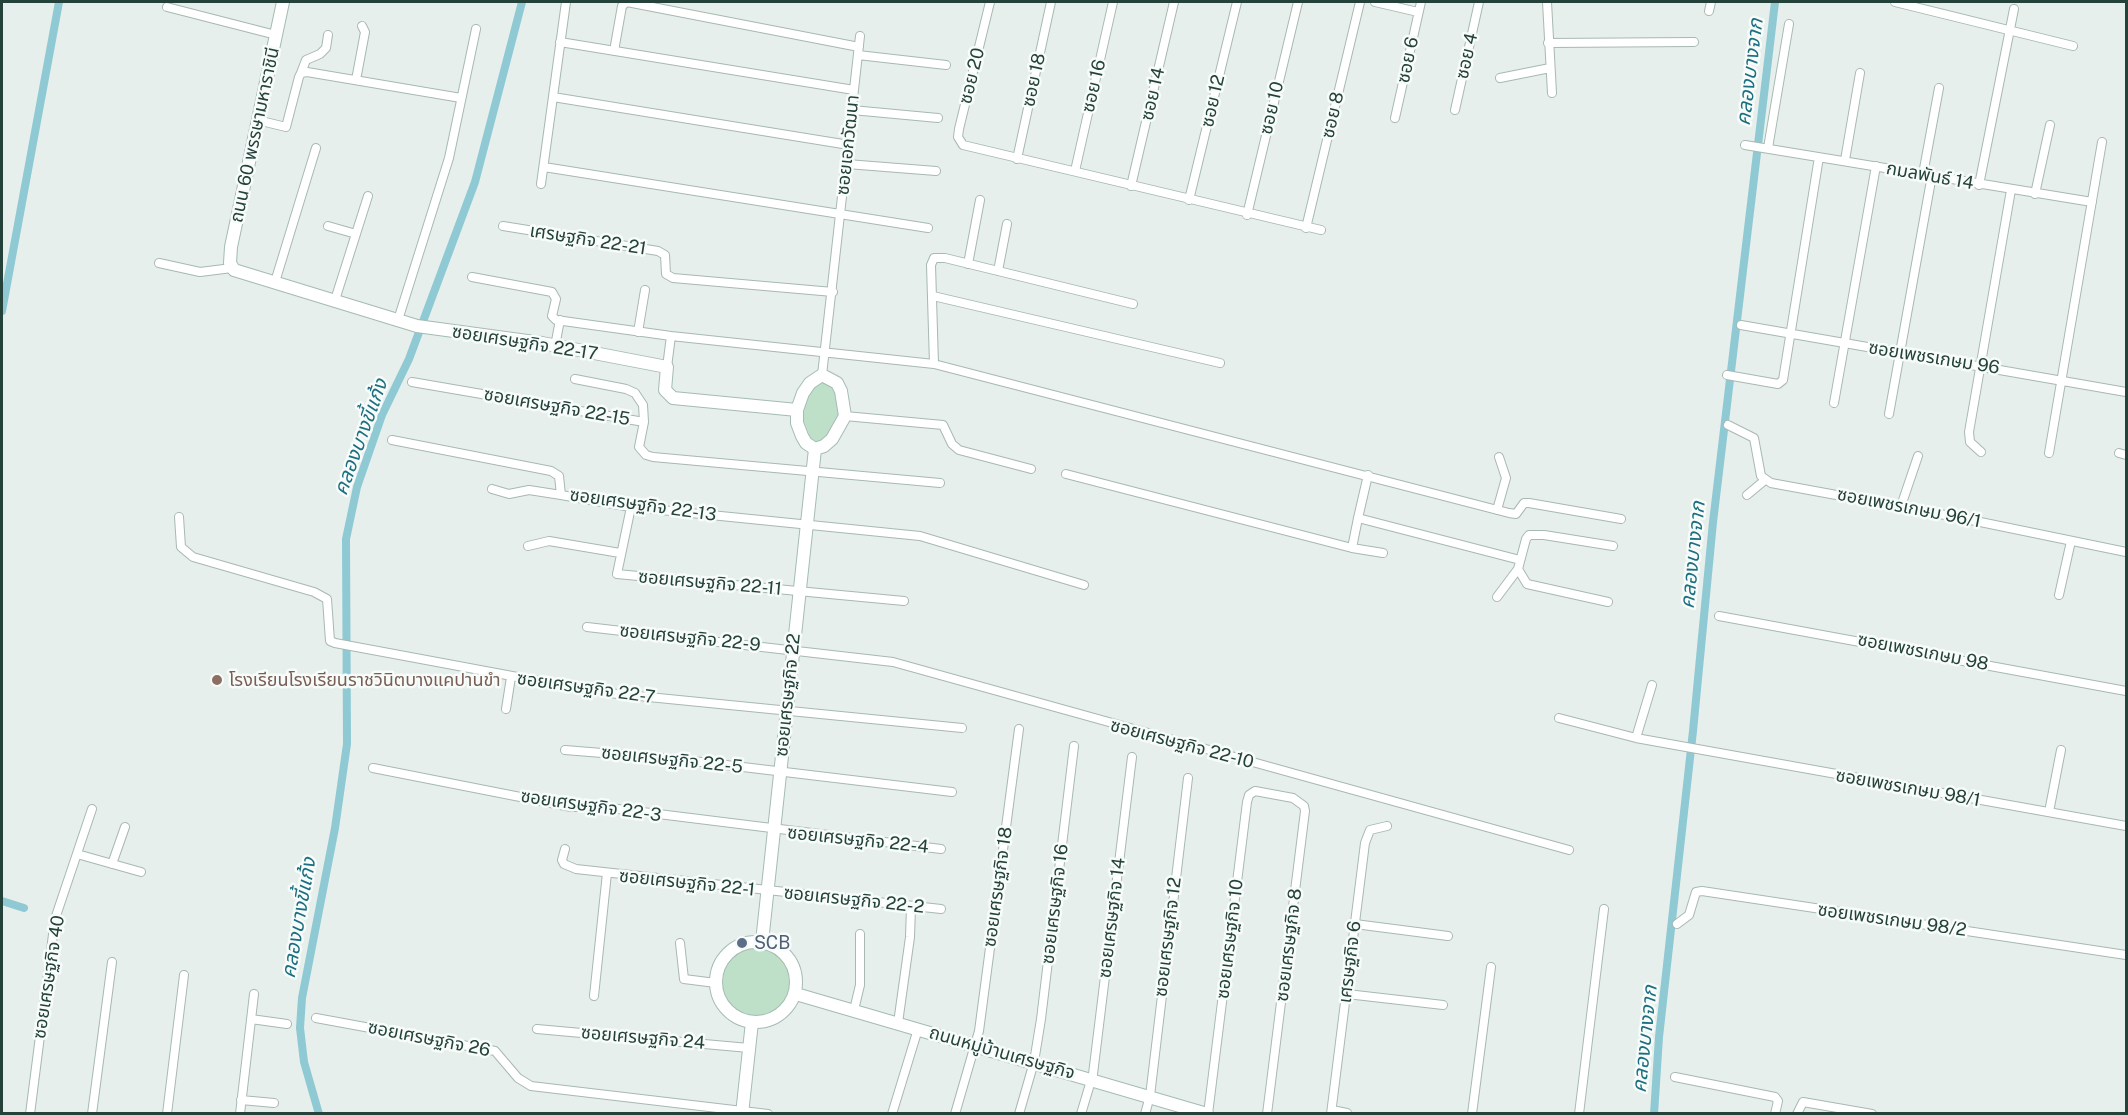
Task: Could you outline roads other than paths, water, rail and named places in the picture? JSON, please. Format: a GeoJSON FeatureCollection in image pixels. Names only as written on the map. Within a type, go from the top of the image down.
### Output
{"type":"FeatureCollection","features":[{"type":"Feature","properties":{"kind":"street","name":"ถนน 60 พรรษามหาราชินี"},"geometry":{"type":"LineString","coordinates":[[232,268],[231,247],[283,2]]}},
{"type":"Feature","properties":{"kind":"street"},"geometry":{"type":"LineString","coordinates":[[541,184],[566,2]]}},
{"type":"Feature","properties":{"kind":"street"},"geometry":{"type":"LineString","coordinates":[[614,51],[622,6],[627,2],[859,51],[946,65]]}},
{"type":"Feature","properties":{"kind":"street","name":"ซอย 20"},"geometry":{"type":"LineString","coordinates":[[990,2],[958,137],[967,147],[1017,159]]}},
{"type":"Feature","properties":{"kind":"street","name":"ซอย 18"},"geometry":{"type":"LineString","coordinates":[[1017,159],[1051,2]]}},
{"type":"Feature","properties":{"kind":"street","name":"ซอย 16"},"geometry":{"type":"LineString","coordinates":[[1075,171],[1113,2]]}},
{"type":"Feature","properties":{"kind":"street","name":"ซอย 14"},"geometry":{"type":"LineString","coordinates":[[1131,186],[1174,2]]}},
{"type":"Feature","properties":{"kind":"street","name":"ซอย 12"},"geometry":{"type":"LineString","coordinates":[[1189,200],[1237,2]]}},
{"type":"Feature","properties":{"kind":"street","name":"ซอย 10"},"geometry":{"type":"LineString","coordinates":[[1247,215],[1298,2]]}},
{"type":"Feature","properties":{"kind":"street","name":"ซอย 8"},"geometry":{"type":"LineString","coordinates":[[1306,228],[1360,2]]}},
{"type":"Feature","properties":{"kind":"street"},"geometry":{"type":"LineString","coordinates":[[1375,2],[1418,12]]}},
{"type":"Feature","properties":{"kind":"street","name":"ซอย 6"},"geometry":{"type":"LineString","coordinates":[[1395,118],[1421,2]]}},
{"type":"Feature","properties":{"kind":"street","name":"ซอย 4"},"geometry":{"type":"LineString","coordinates":[[1455,110],[1479,2]]}},
{"type":"Feature","properties":{"kind":"street"},"geometry":{"type":"LineString","coordinates":[[1547,2],[1552,93]]}},
{"type":"Feature","properties":{"kind":"street"},"geometry":{"type":"LineString","coordinates":[[1895,2],[2073,46]]}},
{"type":"Feature","properties":{"kind":"street"},"geometry":{"type":"LineString","coordinates":[[167,7],[276,35]]}},
{"type":"Feature","properties":{"kind":"street"},"geometry":{"type":"LineString","coordinates":[[1979,184],[2013,9]]}},
{"type":"Feature","properties":{"kind":"street"},"geometry":{"type":"LineString","coordinates":[[1768,148],[1789,24]]}},
{"type":"Feature","properties":{"kind":"street"},"geometry":{"type":"LineString","coordinates":[[356,81],[365,32],[362,26]]}},
{"type":"Feature","properties":{"kind":"street"},"geometry":{"type":"LineString","coordinates":[[399,320],[449,158],[476,29]]}},
{"type":"Feature","properties":{"kind":"street"},"geometry":{"type":"LineString","coordinates":[[257,120],[286,128],[306,60],[320,54],[326,48],[328,35]]}},
{"type":"Feature","properties":{"kind":"street","name":"ซอยเอกวัฒนา"},"geometry":{"type":"LineString","coordinates":[[833,292],[839,216],[847,164],[860,36]]}},
{"type":"Feature","properties":{"kind":"street"},"geometry":{"type":"LineString","coordinates":[[560,42],[854,90]]}},
{"type":"Feature","properties":{"kind":"street"},"geometry":{"type":"LineString","coordinates":[[1548,44],[1694,42]]}},
{"type":"Feature","properties":{"kind":"street"},"geometry":{"type":"LineString","coordinates":[[1500,78],[1551,68]]}},
{"type":"Feature","properties":{"kind":"street"},"geometry":{"type":"LineString","coordinates":[[301,73],[461,98]]}},
{"type":"Feature","properties":{"kind":"street"},"geometry":{"type":"LineString","coordinates":[[1845,160],[1860,73]]}},
{"type":"Feature","properties":{"kind":"street"},"geometry":{"type":"LineString","coordinates":[[1889,414],[1939,88]]}},
{"type":"Feature","properties":{"kind":"street"},"geometry":{"type":"LineString","coordinates":[[553,97],[849,144]]}},
{"type":"Feature","properties":{"kind":"street"},"geometry":{"type":"LineString","coordinates":[[852,110],[938,118]]}},
{"type":"Feature","properties":{"kind":"street"},"geometry":{"type":"LineString","coordinates":[[2035,194],[2050,125]]}},
{"type":"Feature","properties":{"kind":"street"},"geometry":{"type":"LineString","coordinates":[[2049,453],[2102,142]]}},
{"type":"Feature","properties":{"kind":"street","name":"กมลพันธ์ 14"},"geometry":{"type":"LineString","coordinates":[[1745,145],[2092,202]]}},
{"type":"Feature","properties":{"kind":"street"},"geometry":{"type":"LineString","coordinates":[[275,282],[315,148]]}},
{"type":"Feature","properties":{"kind":"street"},"geometry":{"type":"LineString","coordinates":[[1726,375],[1781,384],[1819,157]]}},
{"type":"Feature","properties":{"kind":"street"},"geometry":{"type":"LineString","coordinates":[[1017,159],[1075,171],[1247,215],[1321,230]]}},
{"type":"Feature","properties":{"kind":"street"},"geometry":{"type":"LineString","coordinates":[[847,164],[936,171]]}},
{"type":"Feature","properties":{"kind":"street"},"geometry":{"type":"LineString","coordinates":[[1834,403],[1875,166]]}},
{"type":"Feature","properties":{"kind":"street"},"geometry":{"type":"LineString","coordinates":[[544,167],[839,216],[928,228]]}},
{"type":"Feature","properties":{"kind":"street"},"geometry":{"type":"LineString","coordinates":[[1981,452],[1971,444],[1969,436],[2011,190]]}},
{"type":"Feature","properties":{"kind":"street"},"geometry":{"type":"LineString","coordinates":[[335,300],[368,196]]}},
{"type":"Feature","properties":{"kind":"street"},"geometry":{"type":"LineString","coordinates":[[968,264],[980,200]]}},
{"type":"Feature","properties":{"kind":"street"},"geometry":{"type":"LineString","coordinates":[[998,271],[1007,224]]}},
{"type":"Feature","properties":{"kind":"street"},"geometry":{"type":"LineString","coordinates":[[328,226],[356,234]]}},
{"type":"Feature","properties":{"kind":"street","name":"เศรษฐกิจ 22-21"},"geometry":{"type":"LineString","coordinates":[[503,226],[658,251],[665,255],[666,274],[673,278],[833,292]]}},
{"type":"Feature","properties":{"kind":"street"},"geometry":{"type":"LineString","coordinates":[[934,364],[931,266],[934,258],[968,264],[1133,304]]}},
{"type":"Feature","properties":{"kind":"street"},"geometry":{"type":"LineString","coordinates":[[159,263],[200,272],[232,268]]}},
{"type":"Feature","properties":{"kind":"street","name":"ซอยเศรษฐกิจ 22-17"},"geometry":{"type":"LineString","coordinates":[[232,268],[417,326],[555,346],[667,367]]}},
{"type":"Feature","properties":{"kind":"street"},"geometry":{"type":"LineString","coordinates":[[472,277],[552,292],[556,299],[552,316],[560,320],[671,336],[934,364],[1497,510],[1516,514],[1524,503],[1529,503],[1621,519]]}},
{"type":"Feature","properties":{"kind":"street"},"geometry":{"type":"LineString","coordinates":[[638,332],[645,290]]}},
{"type":"Feature","properties":{"kind":"street"},"geometry":{"type":"LineString","coordinates":[[822,375],[837,383],[841,391],[845,416],[832,439],[824,446],[815,449],[806,443],[802,436],[797,411],[803,393],[810,383],[822,375],[833,292]]}},
{"type":"Feature","properties":{"kind":"street"},"geometry":{"type":"LineString","coordinates":[[933,296],[1220,363]]}},
{"type":"Feature","properties":{"kind":"street"},"geometry":{"type":"LineString","coordinates":[[555,346],[560,320]]}},
{"type":"Feature","properties":{"kind":"street","name":"ซอยเพชรเกษม 96"},"geometry":{"type":"LineString","coordinates":[[1741,325],[2127,392]]}},
{"type":"Feature","properties":{"kind":"street"},"geometry":{"type":"LineString","coordinates":[[671,336],[665,390],[673,398],[797,411]]}},
{"type":"Feature","properties":{"kind":"street"},"geometry":{"type":"LineString","coordinates":[[575,379],[635,393],[643,405],[644,422]]}},
{"type":"Feature","properties":{"kind":"street","name":"ซอยเศรษฐกิจ 22-15"},"geometry":{"type":"LineString","coordinates":[[412,382],[644,422],[639,447],[646,455],[813,471]]}},
{"type":"Feature","properties":{"kind":"street"},"geometry":{"type":"LineString","coordinates":[[845,416],[943,425],[952,444],[959,450],[1030,469]]}},
{"type":"Feature","properties":{"kind":"street"},"geometry":{"type":"LineString","coordinates":[[1728,425],[1757,441],[1760,471],[1765,480],[1747,495]]}},
{"type":"Feature","properties":{"kind":"street","name":"ซอยเศรษฐกิจ 22-13"},"geometry":{"type":"LineString","coordinates":[[392,440],[552,471],[559,476],[561,495],[630,507],[920,536],[1084,585]]}},
{"type":"Feature","properties":{"kind":"street","name":"ซอยเศรษฐกิจ 22"},"geometry":{"type":"LineString","coordinates":[[762,942],[815,449]]}},
{"type":"Feature","properties":{"kind":"street"},"geometry":{"type":"LineString","coordinates":[[1901,506],[1918,456]]}},
{"type":"Feature","properties":{"kind":"street"},"geometry":{"type":"LineString","coordinates":[[1497,510],[1506,478],[1499,457]]}},
{"type":"Feature","properties":{"kind":"street"},"geometry":{"type":"LineString","coordinates":[[813,471],[940,483]]}},
{"type":"Feature","properties":{"kind":"street"},"geometry":{"type":"LineString","coordinates":[[1066,474],[1352,548],[1383,553]]}},
{"type":"Feature","properties":{"kind":"street"},"geometry":{"type":"LineString","coordinates":[[1352,548],[1368,475]]}},
{"type":"Feature","properties":{"kind":"street","name":"ซอยเพชรเกษม 96/1"},"geometry":{"type":"LineString","coordinates":[[1765,480],[2127,552]]}},
{"type":"Feature","properties":{"kind":"street"},"geometry":{"type":"LineString","coordinates":[[492,489],[509,494],[529,490],[561,495]]}},
{"type":"Feature","properties":{"kind":"street","name":"ซอยเศรษฐกิจ 22-11"},"geometry":{"type":"LineString","coordinates":[[630,507],[617,574],[799,591]]}},
{"type":"Feature","properties":{"kind":"street","name":"ซอยเศรษฐกิจ 22-7"},"geometry":{"type":"LineString","coordinates":[[179,517],[181,547],[193,557],[314,592],[327,599],[330,641],[335,643],[598,692],[962,728]]}},
{"type":"Feature","properties":{"kind":"street"},"geometry":{"type":"LineString","coordinates":[[1358,518],[1519,565]]}},
{"type":"Feature","properties":{"kind":"street"},"geometry":{"type":"LineString","coordinates":[[1497,597],[1519,565],[1526,539],[1534,534],[1613,546]]}},
{"type":"Feature","properties":{"kind":"street"},"geometry":{"type":"LineString","coordinates":[[528,546],[549,541],[620,553]]}},
{"type":"Feature","properties":{"kind":"street"},"geometry":{"type":"LineString","coordinates":[[2059,595],[2071,541]]}},
{"type":"Feature","properties":{"kind":"street"},"geometry":{"type":"LineString","coordinates":[[1519,565],[1527,584],[1608,602]]}},
{"type":"Feature","properties":{"kind":"street"},"geometry":{"type":"LineString","coordinates":[[799,591],[904,601]]}},
{"type":"Feature","properties":{"kind":"street","name":"ซอยเพชรเกษม 98"},"geometry":{"type":"LineString","coordinates":[[1719,616],[2127,691]]}},
{"type":"Feature","properties":{"kind":"street","name":"ซอยเศรษฐกิจ 22-9"},"geometry":{"type":"LineString","coordinates":[[586,627],[793,649]]}},
{"type":"Feature","properties":{"kind":"street","name":"ซอยเศรษฐกิจ 22-10"},"geometry":{"type":"LineString","coordinates":[[793,649],[892,662],[1569,850]]}},
{"type":"Feature","properties":{"kind":"street"},"geometry":{"type":"LineString","coordinates":[[506,709],[511,677]]}},
{"type":"Feature","properties":{"kind":"street"},"geometry":{"type":"LineString","coordinates":[[1636,738],[1652,685]]}},
{"type":"Feature","properties":{"kind":"street","name":"ซอยเพชรเกษม 98/1"},"geometry":{"type":"LineString","coordinates":[[1559,718],[1636,738],[1708,752],[2127,826]]}},
{"type":"Feature","properties":{"kind":"street","name":"ซอยเศรษฐกิจ 18"},"geometry":{"type":"LineString","coordinates":[[955,1113],[976,1046],[1019,729]]}},
{"type":"Feature","properties":{"kind":"street","name":"ซอยเศรษฐกิจ 16"},"geometry":{"type":"LineString","coordinates":[[1019,1113],[1034,1062],[1074,746]]}},
{"type":"Feature","properties":{"kind":"street","name":"ซอยเศรษฐกิจ 22-5"},"geometry":{"type":"LineString","coordinates":[[565,750],[952,792]]}},
{"type":"Feature","properties":{"kind":"street"},"geometry":{"type":"LineString","coordinates":[[2049,812],[2061,750]]}},
{"type":"Feature","properties":{"kind":"street","name":"ซอยเศรษฐกิจ 14"},"geometry":{"type":"LineString","coordinates":[[1081,1113],[1092,1079],[1132,757]]}},
{"type":"Feature","properties":{"kind":"street","name":"ซอยเศรษฐกิจ 22-3"},"geometry":{"type":"LineString","coordinates":[[374,768],[571,807],[602,807],[774,830]]}},
{"type":"Feature","properties":{"kind":"street","name":"ซอยเศรษฐกิจ 12"},"geometry":{"type":"LineString","coordinates":[[1145,1113],[1150,1096],[1188,778]]}},
{"type":"Feature","properties":{"kind":"street","name":"ซอยเศรษฐกิจ 10"},"geometry":{"type":"LineString","coordinates":[[1208,1113],[1249,795],[1255,791],[1278,795]]}},
{"type":"Feature","properties":{"kind":"street","name":"ซอยเศรษฐกิจ 8"},"geometry":{"type":"LineString","coordinates":[[1268,1113],[1305,817],[1304,806],[1300,802],[1278,795]]}},
{"type":"Feature","properties":{"kind":"street","name":"ซอยเศรษฐกิจ 40"},"geometry":{"type":"LineString","coordinates":[[30,1113],[55,919],[92,809]]}},
{"type":"Feature","properties":{"kind":"street","name":"เศรษฐกิจ 6"},"geometry":{"type":"LineString","coordinates":[[1332,1112],[1366,834],[1374,827],[1387,826]]}},
{"type":"Feature","properties":{"kind":"street"},"geometry":{"type":"LineString","coordinates":[[112,864],[125,827]]}},
{"type":"Feature","properties":{"kind":"street","name":"ซอยเศรษฐกิจ 22-4"},"geometry":{"type":"LineString","coordinates":[[774,830],[941,849]]}},
{"type":"Feature","properties":{"kind":"street","name":"ซอยเศรษฐกิจ 22-1"},"geometry":{"type":"LineString","coordinates":[[564,849],[562,860],[566,867],[768,892]]}},
{"type":"Feature","properties":{"kind":"street"},"geometry":{"type":"LineString","coordinates":[[77,854],[141,872]]}},
{"type":"Feature","properties":{"kind":"street","name":"ซอยเศรษฐกิจ 22-1"},"geometry":{"type":"LineString","coordinates":[[594,996],[608,873]]}},
{"type":"Feature","properties":{"kind":"street","name":"ซอยเพชรเกษม 98/2"},"geometry":{"type":"LineString","coordinates":[[1677,924],[1689,915],[1696,892],[1702,891],[2127,954]]}},
{"type":"Feature","properties":{"kind":"street","name":"ซอยเศรษฐกิจ 22-2"},"geometry":{"type":"LineString","coordinates":[[768,892],[941,909]]}},
{"type":"Feature","properties":{"kind":"street"},"geometry":{"type":"LineString","coordinates":[[898,1023],[910,937],[911,907]]}},
{"type":"Feature","properties":{"kind":"street"},"geometry":{"type":"LineString","coordinates":[[1579,1113],[1604,909]]}},
{"type":"Feature","properties":{"kind":"street"},"geometry":{"type":"LineString","coordinates":[[1355,924],[1448,936]]}},
{"type":"Feature","properties":{"kind":"street"},"geometry":{"type":"LineString","coordinates":[[854,1010],[860,985],[860,934]]}},
{"type":"Feature","properties":{"kind":"street"},"geometry":{"type":"LineString","coordinates":[[762,942],[784,954],[792,965],[796,994],[786,1009],[770,1020],[752,1022],[738,1018],[726,1009],[719,997],[716,983],[718,970],[727,953],[747,943],[762,942]]}},
{"type":"Feature","properties":{"kind":"street"},"geometry":{"type":"LineString","coordinates":[[680,943],[684,979],[716,983]]}},
{"type":"Feature","properties":{"kind":"street"},"geometry":{"type":"LineString","coordinates":[[92,1113],[112,962]]}},
{"type":"Feature","properties":{"kind":"street"},"geometry":{"type":"LineString","coordinates":[[1472,1113],[1491,967]]}},
{"type":"Feature","properties":{"kind":"street"},"geometry":{"type":"LineString","coordinates":[[167,1113],[184,975]]}},
{"type":"Feature","properties":{"kind":"street"},"geometry":{"type":"LineString","coordinates":[[240,1113],[254,994]]}},
{"type":"Feature","properties":{"kind":"street","name":"ถนนหมู่บ้านเศรษฐกิจ"},"geometry":{"type":"LineString","coordinates":[[796,994],[1208,1113]]}},
{"type":"Feature","properties":{"kind":"street"},"geometry":{"type":"LineString","coordinates":[[1347,994],[1443,1005]]}},
{"type":"Feature","properties":{"kind":"street","name":"ซอยเศรษฐกิจ 26"},"geometry":{"type":"LineString","coordinates":[[316,1017],[495,1051],[518,1078],[531,1086],[742,1112],[768,1113]]}},
{"type":"Feature","properties":{"kind":"street"},"geometry":{"type":"LineString","coordinates":[[251,1019],[287,1024]]}},
{"type":"Feature","properties":{"kind":"street"},"geometry":{"type":"LineString","coordinates":[[742,1112],[752,1022]]}},
{"type":"Feature","properties":{"kind":"street","name":"ซอยเศรษฐกิจ 24"},"geometry":{"type":"LineString","coordinates":[[537,1029],[749,1048]]}},
{"type":"Feature","properties":{"kind":"street"},"geometry":{"type":"LineString","coordinates":[[892,1113],[918,1029]]}},
{"type":"Feature","properties":{"kind":"street"},"geometry":{"type":"LineString","coordinates":[[1675,1077],[1775,1097],[1778,1101],[1775,1113]]}},
{"type":"Feature","properties":{"kind":"street"},"geometry":{"type":"LineString","coordinates":[[242,1100],[274,1103]]}},
{"type":"Feature","properties":{"kind":"street"},"geometry":{"type":"LineString","coordinates":[[1797,1113],[1803,1102],[1872,1113]]}},
{"type":"Feature","properties":{"kind":"street"},"geometry":{"type":"LineString","coordinates":[[1332,1112],[1347,1113]]}},
{"type":"Feature","properties":{"kind":"waterway"},"geometry":{"type":"LineString","coordinates":[[2,311],[59,2]]}},
{"type":"Feature","properties":{"kind":"waterway","name":"คลองบางขี้แก้ง"},"geometry":{"type":"LineString","coordinates":[[319,1114],[304,1062],[300,1028],[302,998],[335,828],[347,744],[346,539],[357,487],[382,415],[409,359],[475,182],[522,2]]}},
{"type":"Feature","properties":{"kind":"waterway","name":"คลองบางจาก"},"geometry":{"type":"LineString","coordinates":[[1654,1114],[1659,1037],[1693,731],[1713,522],[1775,2]]}},
{"type":"Feature","properties":{"kind":"waterway"},"geometry":{"type":"LineString","coordinates":[[2,901],[24,908]]}},
{"type":"Feature","properties":{"kind":"place","name":"โรงเรียนโรงเรียนราชวินิตบางแคปานขำ"},"geometry":{"type":"Point","coordinates":[217,680]}},
{"type":"Feature","properties":{"kind":"place","name":"SCB"},"geometry":{"type":"Point","coordinates":[742,943]}}]}
